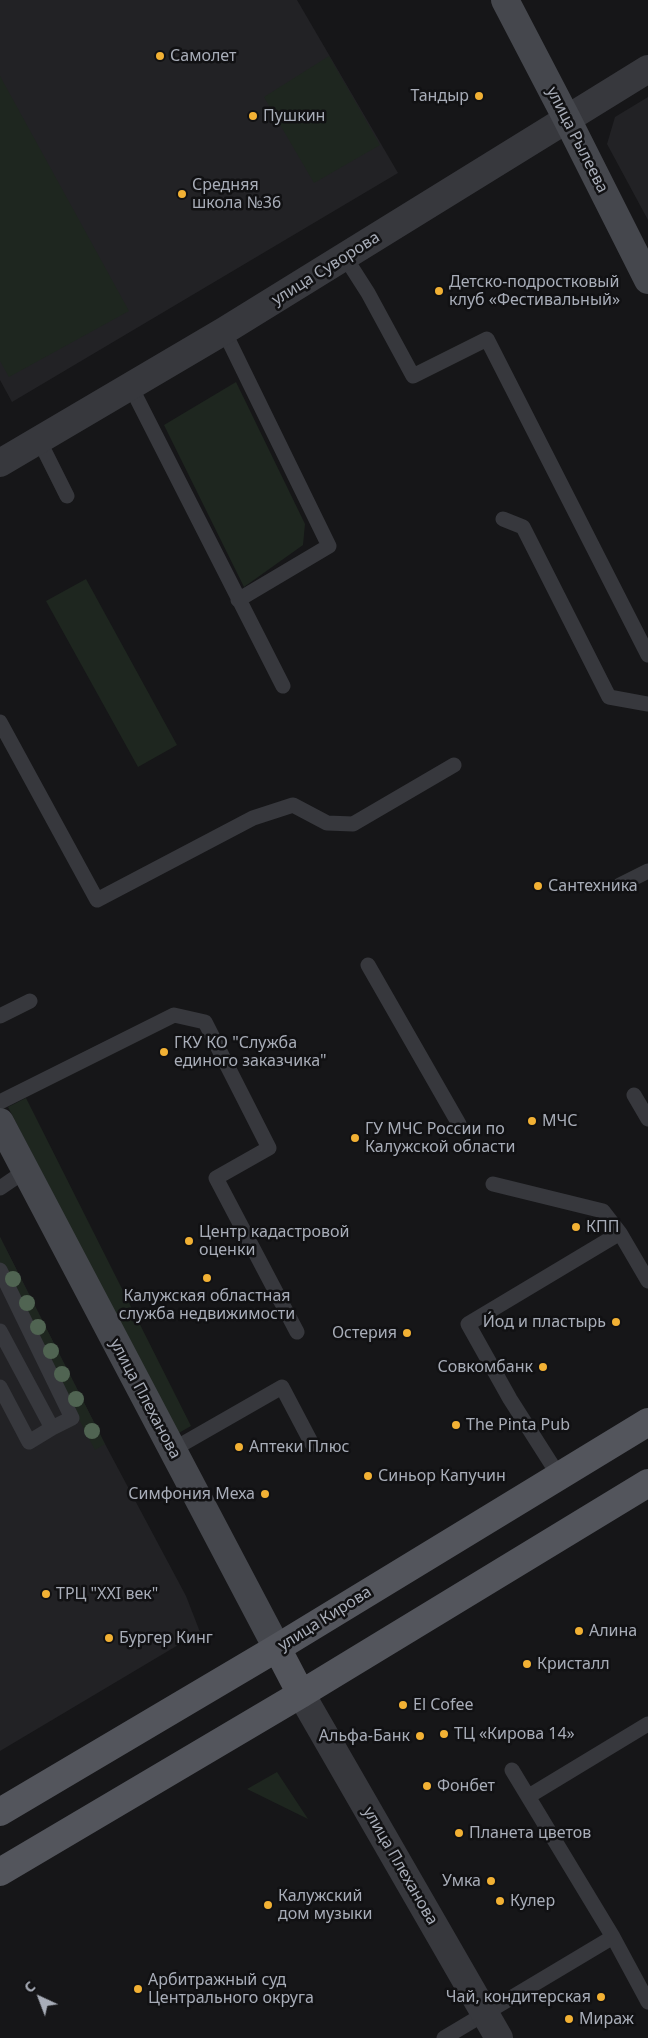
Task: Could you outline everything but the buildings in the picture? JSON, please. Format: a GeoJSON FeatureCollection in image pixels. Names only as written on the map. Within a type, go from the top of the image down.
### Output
{"type":"FeatureCollection","features":[{"type":"Feature","properties":{"kind":"main road","name":"улица Рылеева"},"geometry":{"type":"LineString","coordinates":[[505,0],[568,119],[648,280]]}},
{"type":"Feature","properties":{"kind":"main road","name":"улица Плеханова"},"geometry":{"type":"LineString","coordinates":[[0,1122],[277,1648]]}},
{"type":"Feature","properties":{"kind":"main road","name":"улица Кирова"},"geometry":{"type":"LineString","coordinates":[[0,1812],[277,1648],[648,1422]]}},
{"type":"Feature","properties":{"kind":"main road"},"geometry":{"type":"LineString","coordinates":[[0,1872],[301,1694],[648,1483]]}},
{"type":"Feature","properties":{"kind":"main road"},"geometry":{"type":"LineString","coordinates":[[277,1648],[301,1694]]}},
{"type":"Feature","properties":{"kind":"street","name":"улица Суворова"},"geometry":{"type":"LineString","coordinates":[[0,463],[224,331],[648,69]]}},
{"type":"Feature","properties":{"kind":"street","name":"улица Плеханова"},"geometry":{"type":"LineString","coordinates":[[301,1694],[499,2038]]}},
{"type":"Feature","properties":{"kind":"lane"},"geometry":{"type":"LineString","coordinates":[[345,257],[368,293],[413,376],[487,339],[648,655]]}},
{"type":"Feature","properties":{"kind":"lane"},"geometry":{"type":"LineString","coordinates":[[224,331],[329,546],[238,600]]}},
{"type":"Feature","properties":{"kind":"lane"},"geometry":{"type":"LineString","coordinates":[[130,387],[283,686]]}},
{"type":"Feature","properties":{"kind":"lane"},"geometry":{"type":"LineString","coordinates":[[39,440],[67,496]]}},
{"type":"Feature","properties":{"kind":"lane"},"geometry":{"type":"LineString","coordinates":[[502,519],[523,527],[609,697],[648,704]]}},
{"type":"Feature","properties":{"kind":"lane"},"geometry":{"type":"LineString","coordinates":[[0,722],[97,900],[253,818],[293,805],[327,823],[353,824],[454,765]]}},
{"type":"Feature","properties":{"kind":"lane"},"geometry":{"type":"LineString","coordinates":[[620,885],[648,871]]}},
{"type":"Feature","properties":{"kind":"lane"},"geometry":{"type":"LineString","coordinates":[[368,965],[459,1124]]}},
{"type":"Feature","properties":{"kind":"lane"},"geometry":{"type":"LineString","coordinates":[[0,1016],[30,1001]]}},
{"type":"Feature","properties":{"kind":"lane"},"geometry":{"type":"LineString","coordinates":[[0,1102],[174,1016],[205,1022],[269,1148],[216,1178],[297,1332]]}},
{"type":"Feature","properties":{"kind":"lane"},"geometry":{"type":"LineString","coordinates":[[634,1095],[648,1119]]}},
{"type":"Feature","properties":{"kind":"lane"},"geometry":{"type":"LineString","coordinates":[[0,1188],[25,1171]]}},
{"type":"Feature","properties":{"kind":"lane"},"geometry":{"type":"LineString","coordinates":[[493,1184],[603,1211],[620,1232],[648,1281]]}},
{"type":"Feature","properties":{"kind":"lane"},"geometry":{"type":"LineString","coordinates":[[559,1476],[510,1399],[468,1324],[620,1232]]}},
{"type":"Feature","properties":{"kind":"lane"},"geometry":{"type":"LineString","coordinates":[[0,1270],[72,1418],[29,1442],[0,1387]]}},
{"type":"Feature","properties":{"kind":"lane"},"geometry":{"type":"LineString","coordinates":[[0,1331],[52,1428]]}},
{"type":"Feature","properties":{"kind":"lane"},"geometry":{"type":"LineString","coordinates":[[172,1450],[282,1387],[312,1444]]}},
{"type":"Feature","properties":{"kind":"lane"},"geometry":{"type":"LineString","coordinates":[[529,1796],[648,1724]]}},
{"type":"Feature","properties":{"kind":"lane"},"geometry":{"type":"LineString","coordinates":[[512,1770],[613,1937],[648,2002]]}},
{"type":"Feature","properties":{"kind":"lane"},"geometry":{"type":"LineString","coordinates":[[444,2038],[613,1937]]}},
{"type":"Feature","properties":{"kind":"shaded area","name":"Средняя школа №36"},"geometry":{"type":"Polygon","coordinates":[[[0,0],[297,0],[398,173],[12,402],[0,380],[0,0]]]}},
{"type":"Feature","properties":{"kind":"shaded area"},"geometry":{"type":"Polygon","coordinates":[[[329,56],[380,145],[314,183],[264,97],[329,56]]]}},
{"type":"Feature","properties":{"kind":"shaded area"},"geometry":{"type":"Polygon","coordinates":[[[0,76],[129,311],[9,377],[0,361],[0,76]]]}},
{"type":"Feature","properties":{"kind":"shaded area"},"geometry":{"type":"Polygon","coordinates":[[[648,97],[648,220],[607,144],[615,117],[648,97]]]}},
{"type":"Feature","properties":{"kind":"shaded area"},"geometry":{"type":"Polygon","coordinates":[[[236,382],[305,524],[303,545],[244,587],[164,425],[236,382]]]}},
{"type":"Feature","properties":{"kind":"shaded area"},"geometry":{"type":"Polygon","coordinates":[[[86,579],[177,745],[138,767],[46,601],[86,579]]]}},
{"type":"Feature","properties":{"kind":"shaded area"},"geometry":{"type":"Polygon","coordinates":[[[26,1098],[191,1426],[177,1434],[8,1107],[26,1098]]]}},
{"type":"Feature","properties":{"kind":"shaded area"},"geometry":{"type":"Polygon","coordinates":[[[0,1237],[105,1444],[186,1596],[200,1632],[0,1751],[0,1237]]]}},
{"type":"Feature","properties":{"kind":"shaded area"},"geometry":{"type":"Polygon","coordinates":[[[0,1237],[105,1444],[95,1450],[0,1267],[0,1237]]]}},
{"type":"Feature","properties":{"kind":"shaded area"},"geometry":{"type":"Polygon","coordinates":[[[277,1772],[308,1819],[247,1789],[277,1772]]]}},
{"type":"Feature","properties":{"kind":"place","name":"Самолет"},"geometry":{"type":"Point","coordinates":[160,56]}},
{"type":"Feature","properties":{"kind":"place","name":"Тандыр"},"geometry":{"type":"Point","coordinates":[479,96]}},
{"type":"Feature","properties":{"kind":"place","name":"Пушкин"},"geometry":{"type":"Point","coordinates":[253,116]}},
{"type":"Feature","properties":{"kind":"place","name":"Средняя школа №36"},"geometry":{"type":"Point","coordinates":[182,194]}},
{"type":"Feature","properties":{"kind":"place","name":"Детско-подростковый клуб «Фестивальный»"},"geometry":{"type":"Point","coordinates":[439,291]}},
{"type":"Feature","properties":{"kind":"place","name":"Сантехника"},"geometry":{"type":"Point","coordinates":[538,886]}},
{"type":"Feature","properties":{"kind":"place","name":"ГКУ КО \"Служба единого заказчика\""},"geometry":{"type":"Point","coordinates":[164,1052]}},
{"type":"Feature","properties":{"kind":"place","name":"МЧС"},"geometry":{"type":"Point","coordinates":[532,1121]}},
{"type":"Feature","properties":{"kind":"place","name":"ГУ МЧС России по Калужской области"},"geometry":{"type":"Point","coordinates":[355,1138]}},
{"type":"Feature","properties":{"kind":"place","name":"КПП"},"geometry":{"type":"Point","coordinates":[576,1227]}},
{"type":"Feature","properties":{"kind":"place","name":"Центр кадастровой оценки"},"geometry":{"type":"Point","coordinates":[189,1241]}},
{"type":"Feature","properties":{"kind":"place","name":"Калужская областная служба недвижимости"},"geometry":{"type":"Point","coordinates":[207,1278]}},
{"type":"Feature","properties":{"kind":"place","name":"И́од и пластырь"},"geometry":{"type":"Point","coordinates":[616,1322]}},
{"type":"Feature","properties":{"kind":"place","name":"Остерия"},"geometry":{"type":"Point","coordinates":[407,1333]}},
{"type":"Feature","properties":{"kind":"place","name":"Совкомбанк"},"geometry":{"type":"Point","coordinates":[543,1367]}},
{"type":"Feature","properties":{"kind":"place","name":"The Pinta Pub"},"geometry":{"type":"Point","coordinates":[456,1425]}},
{"type":"Feature","properties":{"kind":"place","name":"Аптеки Плюс"},"geometry":{"type":"Point","coordinates":[239,1447]}},
{"type":"Feature","properties":{"kind":"place","name":"Синьор Капучин"},"geometry":{"type":"Point","coordinates":[368,1476]}},
{"type":"Feature","properties":{"kind":"place","name":"Симфония Меха"},"geometry":{"type":"Point","coordinates":[265,1494]}},
{"type":"Feature","properties":{"kind":"place","name":"ТРЦ \"XXI век\""},"geometry":{"type":"Point","coordinates":[46,1594]}},
{"type":"Feature","properties":{"kind":"place","name":"Алина"},"geometry":{"type":"Point","coordinates":[579,1631]}},
{"type":"Feature","properties":{"kind":"place","name":"Бургер Кинг"},"geometry":{"type":"Point","coordinates":[109,1638]}},
{"type":"Feature","properties":{"kind":"place","name":"Кристалл"},"geometry":{"type":"Point","coordinates":[527,1664]}},
{"type":"Feature","properties":{"kind":"place","name":"El Cofee"},"geometry":{"type":"Point","coordinates":[403,1705]}},
{"type":"Feature","properties":{"kind":"place","name":"ТЦ «Кирова 14»"},"geometry":{"type":"Point","coordinates":[444,1734]}},
{"type":"Feature","properties":{"kind":"place","name":"Альфа-Банк"},"geometry":{"type":"Point","coordinates":[420,1736]}},
{"type":"Feature","properties":{"kind":"place","name":"Фонбет"},"geometry":{"type":"Point","coordinates":[427,1786]}},
{"type":"Feature","properties":{"kind":"place","name":"Планета цветов"},"geometry":{"type":"Point","coordinates":[459,1833]}},
{"type":"Feature","properties":{"kind":"place","name":"Умка"},"geometry":{"type":"Point","coordinates":[491,1881]}},
{"type":"Feature","properties":{"kind":"place","name":"Кулер"},"geometry":{"type":"Point","coordinates":[500,1901]}},
{"type":"Feature","properties":{"kind":"place","name":"Калужский дом музыки"},"geometry":{"type":"Point","coordinates":[268,1905]}},
{"type":"Feature","properties":{"kind":"place","name":"Арбитражный суд Центрального округа"},"geometry":{"type":"Point","coordinates":[138,1989]}},
{"type":"Feature","properties":{"kind":"place","name":"Чай, кондитерская"},"geometry":{"type":"Point","coordinates":[601,1997]}},
{"type":"Feature","properties":{"kind":"place","name":"Мираж"},"geometry":{"type":"Point","coordinates":[569,2019]}}]}
